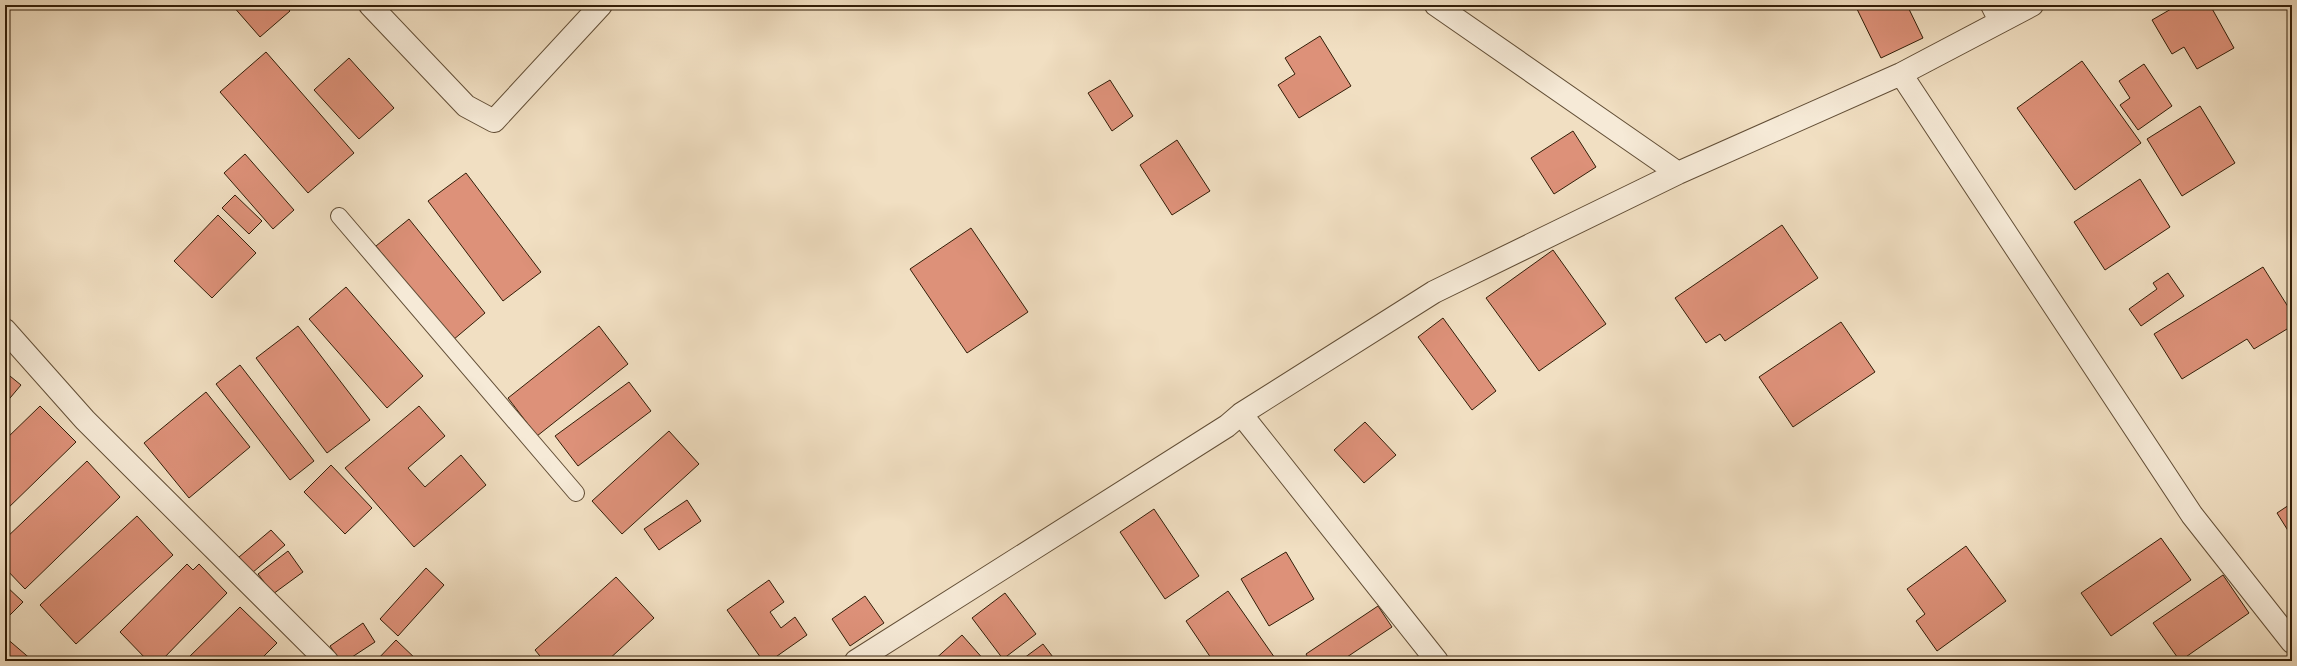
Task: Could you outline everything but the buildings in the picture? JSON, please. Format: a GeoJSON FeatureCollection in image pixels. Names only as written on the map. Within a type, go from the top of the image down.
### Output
{"type":"FeatureCollection","features":[{"type":"Feature","properties":{"kind":"street"},"geometry":{"type":"LineString","coordinates":[[370,5],[466,106],[494,121],[601,5]]}},
{"type":"Feature","properties":{"kind":"street"},"geometry":{"type":"LineString","coordinates":[[1436,5],[1678,173]]}},
{"type":"Feature","properties":{"kind":"street"},"geometry":{"type":"LineString","coordinates":[[856,661],[1228,426],[1241,414],[1434,292],[1678,173],[1901,74],[1996,13],[2032,5]]}},
{"type":"Feature","properties":{"kind":"street"},"geometry":{"type":"LineString","coordinates":[[1901,74],[2192,515],[2292,642]]}},
{"type":"Feature","properties":{"kind":"street"},"geometry":{"type":"LineString","coordinates":[[5,330],[85,420],[327,661]]}},
{"type":"Feature","properties":{"kind":"street"},"geometry":{"type":"LineString","coordinates":[[1241,414],[1437,661]]}},
{"type":"Feature","properties":{"kind":"lane"},"geometry":{"type":"LineString","coordinates":[[339,216],[576,493]]}}]}
